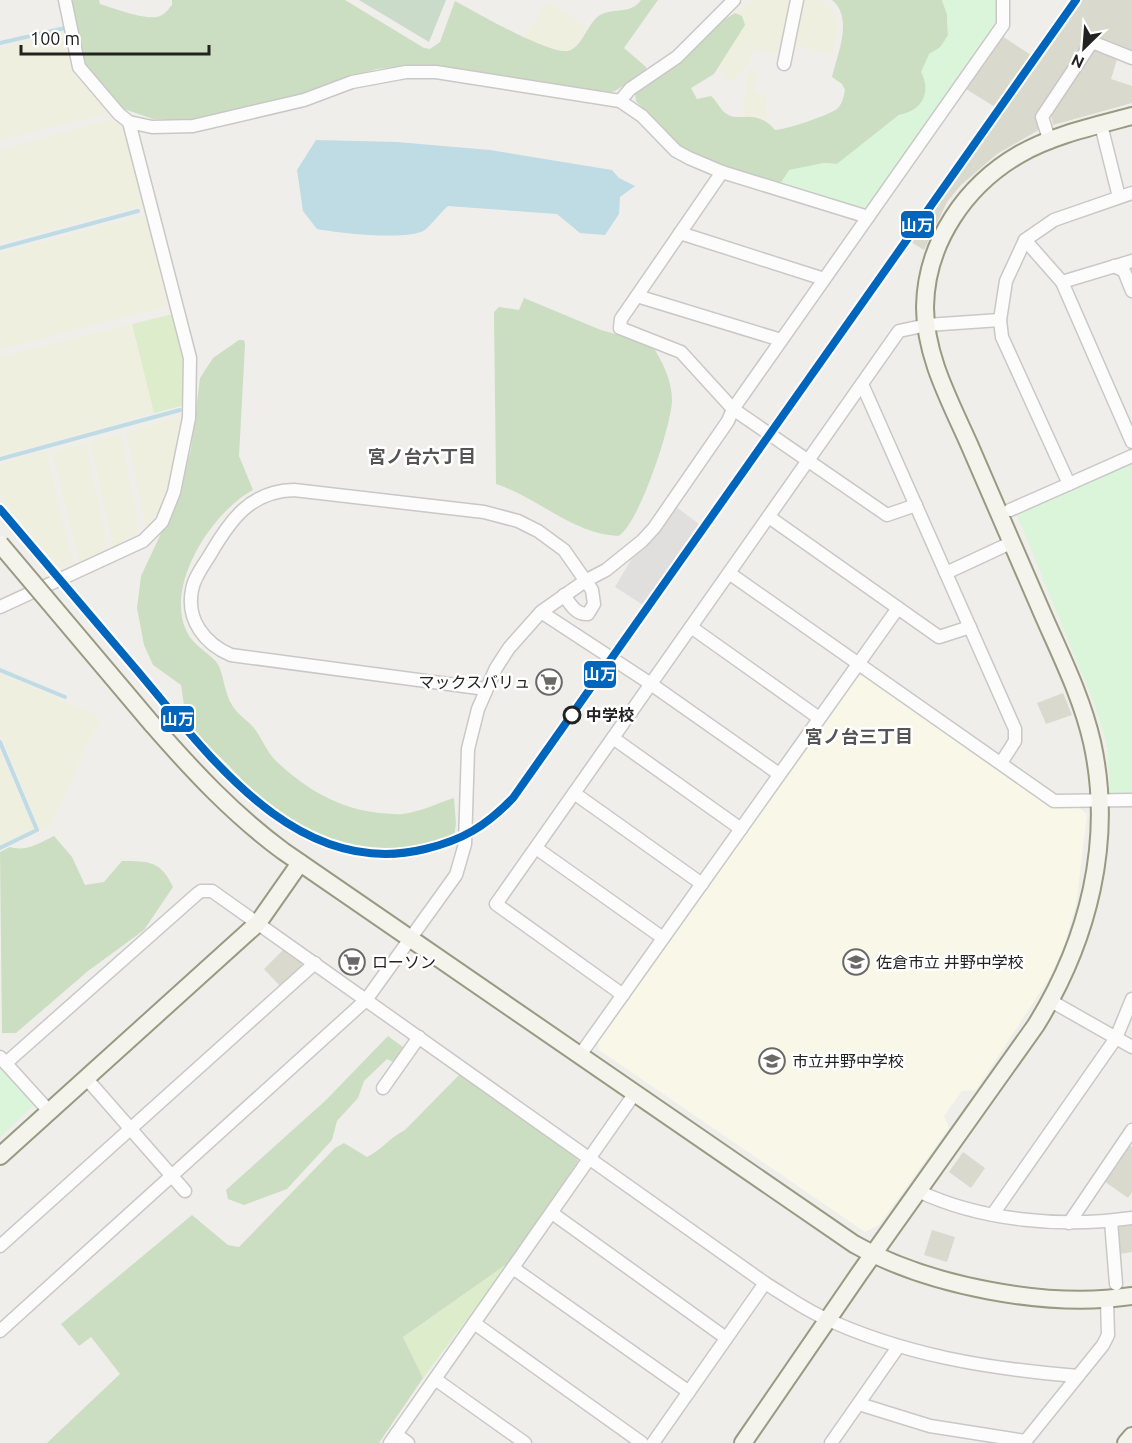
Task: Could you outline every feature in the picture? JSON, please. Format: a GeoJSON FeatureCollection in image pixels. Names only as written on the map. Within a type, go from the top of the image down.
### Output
{"type":"FeatureCollection","features":[{"type":"Feature","properties":{"kind":"street"},"geometry":{"type":"LineString","coordinates":[[65,0],[79,67],[119,114],[129,122],[152,127],[193,126],[304,100],[352,82],[406,72],[436,72],[620,101],[642,116],[676,151],[722,172],[868,217]]}},
{"type":"Feature","properties":{"kind":"street"},"geometry":{"type":"LineString","coordinates":[[620,101],[630,89],[677,57],[734,0]]}},
{"type":"Feature","properties":{"kind":"street"},"geometry":{"type":"LineString","coordinates":[[784,64],[797,0]]}},
{"type":"Feature","properties":{"kind":"street"},"geometry":{"type":"LineString","coordinates":[[0,1331],[366,1000],[456,875],[465,844],[465,786],[472,729],[486,689],[509,648],[542,612],[585,581],[606,570],[654,528],[728,421],[733,409],[1003,25],[1003,0]]}},
{"type":"Feature","properties":{"kind":"street"},"geometry":{"type":"LineString","coordinates":[[1050,142],[1042,117],[1092,42],[1132,58]]}},
{"type":"Feature","properties":{"kind":"street"},"geometry":{"type":"LineString","coordinates":[[743,1443],[872,1254],[1051,1001],[1075,951],[1088,909],[1097,854],[1099,801],[1093,745],[1083,708],[937,371],[925,308],[929,275],[940,241],[959,207],[985,178],[1004,164],[1050,142],[1132,116]]}},
{"type":"Feature","properties":{"kind":"street"},"geometry":{"type":"LineString","coordinates":[[0,608],[143,541],[162,522],[174,492],[189,418],[190,358],[129,122]]}},
{"type":"Feature","properties":{"kind":"street"},"geometry":{"type":"LineString","coordinates":[[1101,124],[1119,197]]}},
{"type":"Feature","properties":{"kind":"street"},"geometry":{"type":"LineString","coordinates":[[722,172],[621,319],[621,328],[681,352],[733,409],[887,515],[916,505]]}},
{"type":"Feature","properties":{"kind":"street"},"geometry":{"type":"LineString","coordinates":[[1069,484],[1002,337],[1000,320],[1006,281],[1025,240],[1054,220],[1132,193]]}},
{"type":"Feature","properties":{"kind":"street"},"geometry":{"type":"LineString","coordinates":[[680,232],[824,279]]}},
{"type":"Feature","properties":{"kind":"street"},"geometry":{"type":"LineString","coordinates":[[1025,240],[1062,282],[1132,442]]}},
{"type":"Feature","properties":{"kind":"street"},"geometry":{"type":"LineString","coordinates":[[1062,282],[1132,261]]}},
{"type":"Feature","properties":{"kind":"street"},"geometry":{"type":"LineString","coordinates":[[1114,266],[1124,271],[1132,291]]}},
{"type":"Feature","properties":{"kind":"street"},"geometry":{"type":"LineString","coordinates":[[637,296],[781,340]]}},
{"type":"Feature","properties":{"kind":"street"},"geometry":{"type":"LineString","coordinates":[[622,995],[496,904],[899,331],[927,325],[1000,320]]}},
{"type":"Feature","properties":{"kind":"street"},"geometry":{"type":"LineString","coordinates":[[862,384],[1015,729],[1015,741],[1001,763]]}},
{"type":"Feature","properties":{"kind":"street"},"geometry":{"type":"LineString","coordinates":[[1010,510],[1132,456]]}},
{"type":"Feature","properties":{"kind":"street"},"geometry":{"type":"LineString","coordinates":[[486,689],[231,655],[213,646],[200,631],[192,610],[194,582],[237,513],[263,497],[294,490],[484,513],[518,521],[538,531],[564,550],[585,581],[594,598],[594,604],[588,614],[577,611],[564,595]]}},
{"type":"Feature","properties":{"kind":"street"},"geometry":{"type":"LineString","coordinates":[[768,517],[939,637],[970,627]]}},
{"type":"Feature","properties":{"kind":"street"},"geometry":{"type":"LineString","coordinates":[[0,544],[203,783],[233,812],[300,863],[872,1254],[932,1275],[1009,1293],[1107,1300],[1132,1296]]}},
{"type":"Feature","properties":{"kind":"street"},"geometry":{"type":"LineString","coordinates":[[946,573],[1004,546]]}},
{"type":"Feature","properties":{"kind":"street"},"geometry":{"type":"LineString","coordinates":[[729,573],[1054,801],[1132,800]]}},
{"type":"Feature","properties":{"kind":"street"},"geometry":{"type":"LineString","coordinates":[[580,1055],[897,608]]}},
{"type":"Feature","properties":{"kind":"street"},"geometry":{"type":"LineString","coordinates":[[542,612],[651,684],[779,774]]}},
{"type":"Feature","properties":{"kind":"street"},"geometry":{"type":"LineString","coordinates":[[691,627],[819,718]]}},
{"type":"Feature","properties":{"kind":"street"},"geometry":{"type":"LineString","coordinates":[[613,738],[741,829]]}},
{"type":"Feature","properties":{"kind":"street"},"geometry":{"type":"LineString","coordinates":[[574,793],[702,884]]}},
{"type":"Feature","properties":{"kind":"street"},"geometry":{"type":"LineString","coordinates":[[536,848],[663,938]]}},
{"type":"Feature","properties":{"kind":"street"},"geometry":{"type":"LineString","coordinates":[[0,1156],[258,923],[300,863]]}},
{"type":"Feature","properties":{"kind":"street"},"geometry":{"type":"LineString","coordinates":[[49,1111],[3,1060],[201,891],[212,891],[765,1283],[828,1319],[898,1347],[957,1362],[1020,1372],[1078,1376]]}},
{"type":"Feature","properties":{"kind":"street"},"geometry":{"type":"LineString","coordinates":[[0,1246],[315,963]]}},
{"type":"Feature","properties":{"kind":"street"},"geometry":{"type":"LineString","coordinates":[[993,1214],[1116,1038],[1132,999]]}},
{"type":"Feature","properties":{"kind":"street"},"geometry":{"type":"LineString","coordinates":[[1051,1001],[1132,1047]]}},
{"type":"Feature","properties":{"kind":"street"},"geometry":{"type":"LineString","coordinates":[[383,1088],[419,1037]]}},
{"type":"Feature","properties":{"kind":"street"},"geometry":{"type":"LineString","coordinates":[[86,1078],[185,1191]]}},
{"type":"Feature","properties":{"kind":"street"},"geometry":{"type":"LineString","coordinates":[[408,1443],[393,1439],[635,1093]]}},
{"type":"Feature","properties":{"kind":"street"},"geometry":{"type":"LineString","coordinates":[[1069,1223],[1132,1130]]}},
{"type":"Feature","properties":{"kind":"street"},"geometry":{"type":"LineString","coordinates":[[918,1191],[938,1201],[993,1214],[1069,1223],[1132,1218]]}},
{"type":"Feature","properties":{"kind":"street"},"geometry":{"type":"LineString","coordinates":[[552,1213],[726,1338]]}},
{"type":"Feature","properties":{"kind":"street"},"geometry":{"type":"LineString","coordinates":[[1111,1221],[1116,1284]]}},
{"type":"Feature","properties":{"kind":"street"},"geometry":{"type":"LineString","coordinates":[[513,1268],[689,1392]]}},
{"type":"Feature","properties":{"kind":"street"},"geometry":{"type":"LineString","coordinates":[[653,1443],[765,1283]]}},
{"type":"Feature","properties":{"kind":"street"},"geometry":{"type":"LineString","coordinates":[[859,1404],[930,1426],[1025,1442],[1103,1345],[1108,1335],[1107,1300]]}},
{"type":"Feature","properties":{"kind":"street"},"geometry":{"type":"LineString","coordinates":[[474,1323],[642,1443]]}},
{"type":"Feature","properties":{"kind":"street"},"geometry":{"type":"LineString","coordinates":[[831,1443],[898,1347]]}},
{"type":"Feature","properties":{"kind":"street"},"geometry":{"type":"LineString","coordinates":[[435,1379],[525,1443]]}},
{"type":"Feature","properties":{"kind":"street"},"geometry":{"type":"LineString","coordinates":[[1126,1443],[1132,1436]]}},
{"type":"Feature","properties":{"kind":"shaded area"},"geometry":{"type":"Polygon","coordinates":[[[1082,0],[1132,0],[1132,51],[1089,35],[1036,117],[1040,127],[1037,131],[997,154],[961,185],[947,202],[924,250],[911,242],[1082,0]]]}},
{"type":"Feature","properties":{"kind":"shaded area"},"geometry":{"type":"Polygon","coordinates":[[[1002,36],[1031,55],[995,107],[966,89],[1002,36]]]}},
{"type":"Feature","properties":{"kind":"shaded area"},"geometry":{"type":"Polygon","coordinates":[[[1098,49],[1118,56],[1111,79],[1132,86],[1132,103],[1053,125],[1051,115],[1092,50],[1098,49]]]}},
{"type":"Feature","properties":{"kind":"shaded area"},"geometry":{"type":"Polygon","coordinates":[[[676,507],[699,524],[643,605],[615,587],[631,560],[647,546],[676,507]]]}},
{"type":"Feature","properties":{"kind":"shaded area","name":"佐倉市立 井野中学校"},"geometry":{"type":"Polygon","coordinates":[[[864,675],[1053,807],[1079,807],[1087,815],[1076,905],[1064,946],[1050,977],[976,1090],[962,1091],[944,1116],[949,1128],[879,1225],[865,1232],[599,1050],[598,1042],[858,676],[864,675]]]}},
{"type":"Feature","properties":{"kind":"shaded area"},"geometry":{"type":"Polygon","coordinates":[[[1063,693],[1072,715],[1046,724],[1037,703],[1063,693]]]}},
{"type":"Feature","properties":{"kind":"shaded area"},"geometry":{"type":"Polygon","coordinates":[[[284,949],[302,959],[301,968],[280,986],[264,969],[284,949]]]}},
{"type":"Feature","properties":{"kind":"shaded area"},"geometry":{"type":"Polygon","coordinates":[[[1129,1145],[1132,1147],[1132,1192],[1128,1198],[1104,1181],[1129,1145]]]}},
{"type":"Feature","properties":{"kind":"shaded area"},"geometry":{"type":"Polygon","coordinates":[[[963,1152],[985,1168],[971,1188],[949,1172],[963,1152]]]}},
{"type":"Feature","properties":{"kind":"shaded area"},"geometry":{"type":"Polygon","coordinates":[[[1132,1225],[1132,1252],[1119,1254],[1116,1226],[1132,1225]]]}},
{"type":"Feature","properties":{"kind":"shaded area"},"geometry":{"type":"Polygon","coordinates":[[[932,1230],[955,1237],[947,1262],[924,1255],[932,1230]]]}},
{"type":"Feature","properties":{"kind":"green space"},"geometry":{"type":"Polygon","coordinates":[[[70,0],[99,0],[100,4],[132,14],[156,17],[172,5],[172,0],[345,0],[424,48],[430,49],[440,42],[455,1],[532,41],[562,51],[575,47],[600,15],[632,8],[641,0],[658,0],[624,48],[646,67],[646,71],[615,91],[604,94],[406,66],[377,69],[302,96],[191,120],[153,119],[121,108],[83,65],[70,0]]]}},
{"type":"Feature","properties":{"kind":"green space"},"geometry":{"type":"Polygon","coordinates":[[[359,0],[446,0],[429,42],[359,0]]]}},
{"type":"Feature","properties":{"kind":"green space"},"geometry":{"type":"Polygon","coordinates":[[[752,0],[793,0],[781,53],[752,50],[751,61],[734,79],[727,79],[718,65],[745,25],[742,16],[735,13],[752,0]]]}},
{"type":"Feature","properties":{"kind":"green space"},"geometry":{"type":"Polygon","coordinates":[[[800,0],[818,0],[832,9],[838,25],[832,54],[791,44],[800,0]]]}},
{"type":"Feature","properties":{"kind":"green space"},"geometry":{"type":"Polygon","coordinates":[[[832,0],[942,0],[947,14],[948,35],[928,66],[925,78],[927,93],[919,106],[899,115],[837,164],[823,163],[780,184],[723,166],[680,148],[636,101],[635,94],[679,61],[720,22],[735,13],[742,16],[745,25],[714,74],[691,88],[697,99],[711,96],[729,115],[760,119],[775,130],[807,122],[833,111],[841,104],[845,90],[842,84],[832,77],[843,26],[839,8],[832,0]]]}},
{"type":"Feature","properties":{"kind":"green space"},"geometry":{"type":"Polygon","coordinates":[[[942,0],[997,0],[999,16],[996,24],[868,207],[864,210],[780,184],[789,170],[823,163],[837,164],[899,115],[919,105],[925,93],[921,72],[929,54],[942,46],[948,35],[947,14],[942,0]]]}},
{"type":"Feature","properties":{"kind":"green space"},"geometry":{"type":"Polygon","coordinates":[[[548,1],[588,28],[572,50],[563,52],[523,38],[548,1]]]}},
{"type":"Feature","properties":{"kind":"green space"},"geometry":{"type":"Polygon","coordinates":[[[67,32],[81,78],[109,113],[0,140],[0,47],[67,32]]]}},
{"type":"Feature","properties":{"kind":"green space"},"geometry":{"type":"Polygon","coordinates":[[[748,70],[756,70],[754,93],[767,95],[766,120],[756,115],[742,118],[748,70]]]}},
{"type":"Feature","properties":{"kind":"green space"},"geometry":{"type":"Polygon","coordinates":[[[113,119],[127,129],[145,205],[0,243],[0,150],[113,119]]]}},
{"type":"Feature","properties":{"kind":"green space"},"geometry":{"type":"Polygon","coordinates":[[[145,215],[167,302],[165,307],[0,349],[0,253],[145,215]]]}},
{"type":"Feature","properties":{"kind":"green space"},"geometry":{"type":"Polygon","coordinates":[[[524,298],[601,330],[651,344],[666,371],[672,400],[660,451],[635,514],[626,529],[618,536],[585,529],[512,490],[496,484],[494,312],[499,307],[519,310],[524,298]]]}},
{"type":"Feature","properties":{"kind":"green space"},"geometry":{"type":"Polygon","coordinates":[[[173,315],[185,360],[185,405],[154,413],[132,324],[173,315]]]}},
{"type":"Feature","properties":{"kind":"green space"},"geometry":{"type":"Polygon","coordinates":[[[132,324],[154,413],[0,456],[0,357],[132,324]]]}},
{"type":"Feature","properties":{"kind":"green space"},"geometry":{"type":"Polygon","coordinates":[[[239,340],[244,340],[245,345],[239,456],[253,490],[238,500],[209,531],[187,571],[182,592],[181,612],[186,630],[193,641],[219,666],[234,708],[254,728],[276,761],[299,780],[337,802],[380,813],[409,813],[454,798],[456,824],[454,836],[421,846],[389,850],[359,847],[330,839],[303,827],[277,810],[252,789],[195,732],[188,721],[181,685],[153,665],[144,645],[137,608],[141,576],[179,495],[191,449],[200,378],[213,358],[239,340]]]}},
{"type":"Feature","properties":{"kind":"green space"},"geometry":{"type":"Polygon","coordinates":[[[181,416],[168,491],[157,520],[146,533],[126,432],[181,416]]]}},
{"type":"Feature","properties":{"kind":"green space"},"geometry":{"type":"Polygon","coordinates":[[[121,434],[139,531],[113,547],[90,442],[121,434]]]}},
{"type":"Feature","properties":{"kind":"green space"},"geometry":{"type":"Polygon","coordinates":[[[86,443],[108,549],[79,562],[52,452],[86,443]]]}},
{"type":"Feature","properties":{"kind":"green space"},"geometry":{"type":"Polygon","coordinates":[[[46,451],[73,564],[60,569],[0,497],[0,464],[46,451]]]}},
{"type":"Feature","properties":{"kind":"green space"},"geometry":{"type":"Polygon","coordinates":[[[1132,462],[1132,793],[1110,793],[1107,744],[1095,705],[1016,513],[1132,462]]]}},
{"type":"Feature","properties":{"kind":"green space"},"geometry":{"type":"Polygon","coordinates":[[[0,674],[96,715],[100,722],[88,741],[53,823],[41,833],[0,733],[0,674]]]}},
{"type":"Feature","properties":{"kind":"green space"},"geometry":{"type":"Polygon","coordinates":[[[0,751],[34,829],[0,846],[0,751]]]}},
{"type":"Feature","properties":{"kind":"green space"},"geometry":{"type":"Polygon","coordinates":[[[54,836],[72,857],[85,885],[104,882],[122,861],[131,861],[147,862],[159,867],[173,887],[144,930],[88,971],[16,1033],[2,1033],[0,852],[10,847],[33,846],[54,836]]]}},
{"type":"Feature","properties":{"kind":"green space"},"geometry":{"type":"Polygon","coordinates":[[[388,1036],[403,1047],[393,1062],[387,1059],[364,1081],[358,1098],[337,1121],[332,1140],[287,1189],[244,1205],[228,1199],[226,1190],[325,1101],[388,1036]]]}},
{"type":"Feature","properties":{"kind":"green space"},"geometry":{"type":"Polygon","coordinates":[[[0,1065],[35,1104],[0,1137],[0,1065]]]}},
{"type":"Feature","properties":{"kind":"green space"},"geometry":{"type":"Polygon","coordinates":[[[460,1074],[575,1156],[578,1161],[511,1261],[403,1337],[423,1378],[379,1443],[47,1443],[120,1374],[91,1337],[79,1346],[61,1324],[192,1215],[228,1245],[239,1247],[335,1148],[344,1143],[367,1157],[405,1130],[460,1074]]]}},
{"type":"Feature","properties":{"kind":"green space"},"geometry":{"type":"Polygon","coordinates":[[[511,1261],[423,1378],[403,1337],[511,1261]]]}},
{"type":"Feature","properties":{"kind":"water"},"geometry":{"type":"Polygon","coordinates":[[[316,140],[397,142],[490,150],[612,170],[619,178],[635,186],[620,197],[619,214],[605,235],[580,233],[557,214],[448,206],[425,230],[417,233],[389,236],[327,231],[317,229],[303,211],[297,170],[316,140]]]}},
{"type":"Feature","properties":{"kind":"waterway"},"geometry":{"type":"LineString","coordinates":[[0,43],[65,28]]}},
{"type":"Feature","properties":{"kind":"waterway"},"geometry":{"type":"LineString","coordinates":[[0,248],[138,211]]}},
{"type":"Feature","properties":{"kind":"waterway"},"geometry":{"type":"LineString","coordinates":[[0,459],[180,410]]}},
{"type":"Feature","properties":{"kind":"waterway"},"geometry":{"type":"LineString","coordinates":[[0,670],[65,697]]}},
{"type":"Feature","properties":{"kind":"waterway"},"geometry":{"type":"LineString","coordinates":[[0,742],[37,830],[0,848]]}},
{"type":"Feature","properties":{"kind":"transit line","name":"山万"},"geometry":{"type":"LineString","coordinates":[[0,509],[224,771],[259,802],[296,828],[335,846],[378,854],[425,849],[473,831],[493,817],[513,798],[1076,0]]}},
{"type":"Feature","properties":{"kind":"place","name":"マックスバリュ"},"geometry":{"type":"Point","coordinates":[549,682]}},
{"type":"Feature","properties":{"kind":"place","name":"中学校"},"geometry":{"type":"Point","coordinates":[572,715]}},
{"type":"Feature","properties":{"kind":"place","name":"ローソン"},"geometry":{"type":"Point","coordinates":[352,962]}},
{"type":"Feature","properties":{"kind":"place","name":"佐倉市立 井野中学校"},"geometry":{"type":"Point","coordinates":[856,962]}},
{"type":"Feature","properties":{"kind":"place","name":"市立井野中学校"},"geometry":{"type":"Point","coordinates":[772,1061]}},
{"type":"Feature","properties":{"kind":"district","name":"宮ノ台六丁目"},"geometry":{"type":"Point","coordinates":[422,456]}},
{"type":"Feature","properties":{"kind":"district","name":"宮ノ台三丁目"},"geometry":{"type":"Point","coordinates":[859,736]}}]}
